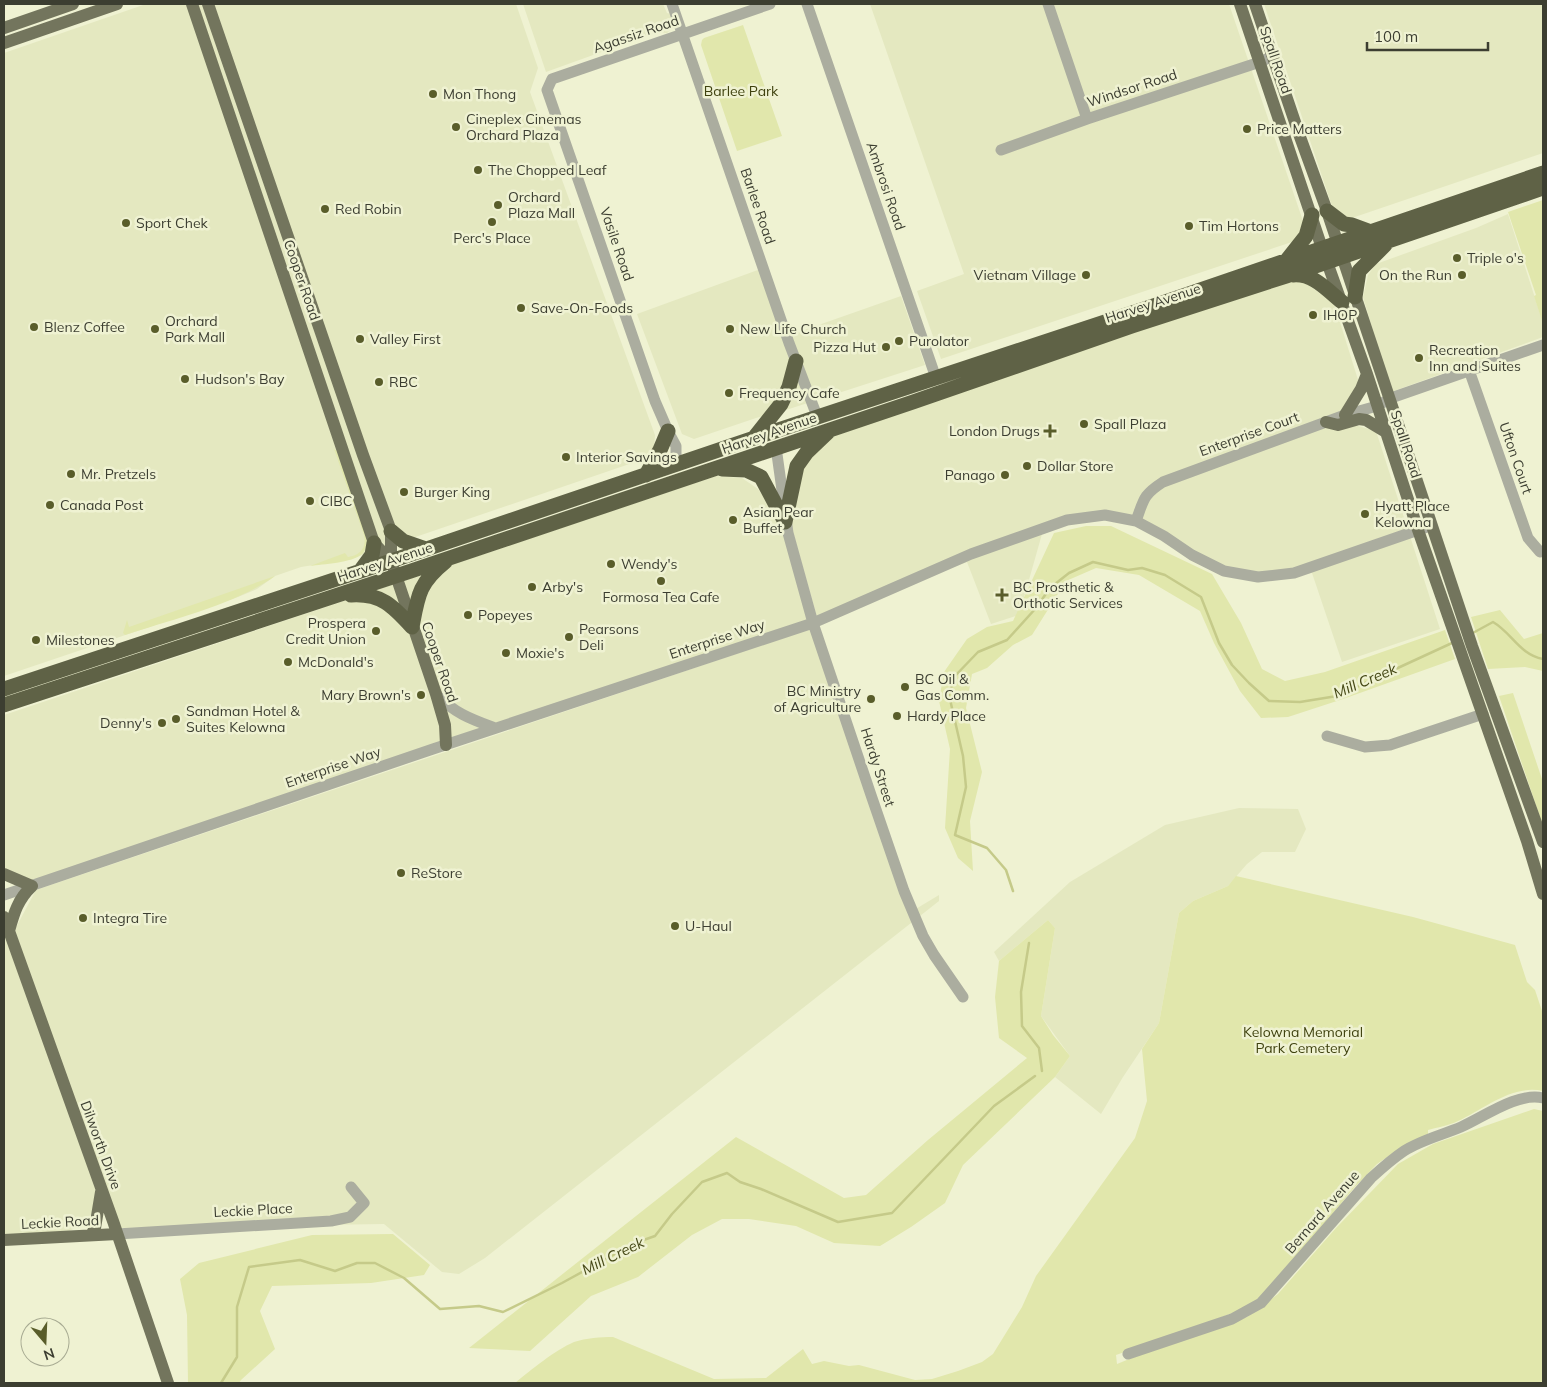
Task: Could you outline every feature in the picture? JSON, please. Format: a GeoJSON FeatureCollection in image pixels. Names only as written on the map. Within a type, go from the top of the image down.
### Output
{"type":"FeatureCollection","features":[{"type":"Feature","properties":{"kind":"highway","name":"Harvey Avenue"},"geometry":{"type":"LineString","coordinates":[[1340,250],[1372,232],[1543,173]]}},
{"type":"Feature","properties":{"kind":"highway","name":"Harvey Avenue"},"geometry":{"type":"LineString","coordinates":[[4,705],[396,576],[776,446],[913,402],[1132,326],[1286,276],[1325,255],[1340,250],[1389,241],[1543,188]]}},
{"type":"Feature","properties":{"kind":"highway"},"geometry":{"type":"LineString","coordinates":[[1328,211],[1344,224],[1372,232]]}},
{"type":"Feature","properties":{"kind":"highway"},"geometry":{"type":"LineString","coordinates":[[1288,260],[1306,236],[1312,215]]}},
{"type":"Feature","properties":{"kind":"highway"},"geometry":{"type":"LineString","coordinates":[[1286,276],[1302,274],[1349,300],[1359,271],[1389,241]]}},
{"type":"Feature","properties":{"kind":"highway","name":"Harvey Avenue"},"geometry":{"type":"LineString","coordinates":[[4,688],[426,550],[817,416],[1288,260],[1325,255]]}},
{"type":"Feature","properties":{"kind":"highway"},"geometry":{"type":"LineString","coordinates":[[754,438],[781,404],[790,387],[796,361]]}},
{"type":"Feature","properties":{"kind":"highway"},"geometry":{"type":"LineString","coordinates":[[913,402],[930,388],[936,378]]}},
{"type":"Feature","properties":{"kind":"highway"},"geometry":{"type":"LineString","coordinates":[[776,446],[784,434],[801,422]]}},
{"type":"Feature","properties":{"kind":"highway"},"geometry":{"type":"LineString","coordinates":[[785,522],[797,466],[807,452],[831,429]]}},
{"type":"Feature","properties":{"kind":"highway"},"geometry":{"type":"LineString","coordinates":[[646,475],[668,431]]}},
{"type":"Feature","properties":{"kind":"highway"},"geometry":{"type":"LineString","coordinates":[[646,491],[668,477],[676,464]]}},
{"type":"Feature","properties":{"kind":"highway"},"geometry":{"type":"LineString","coordinates":[[713,469],[746,470],[761,477],[785,522]]}},
{"type":"Feature","properties":{"kind":"highway"},"geometry":{"type":"LineString","coordinates":[[392,531],[403,541],[426,550]]}},
{"type":"Feature","properties":{"kind":"highway"},"geometry":{"type":"LineString","coordinates":[[361,570],[372,555],[374,543]]}},
{"type":"Feature","properties":{"kind":"highway"},"geometry":{"type":"LineString","coordinates":[[412,627],[421,588],[433,572],[452,557]]}},
{"type":"Feature","properties":{"kind":"highway"},"geometry":{"type":"LineString","coordinates":[[329,597],[365,594],[385,600],[412,627]]}},
{"type":"Feature","properties":{"kind":"highway"},"geometry":{"type":"LineString","coordinates":[[104,673],[116,652]]}},
{"type":"Feature","properties":{"kind":"main road"},"geometry":{"type":"LineString","coordinates":[[4,28],[73,4]]}},
{"type":"Feature","properties":{"kind":"main road"},"geometry":{"type":"LineString","coordinates":[[4,43],[117,4]]}},
{"type":"Feature","properties":{"kind":"main road","name":"Cooper Road"},"geometry":{"type":"LineString","coordinates":[[192,4],[374,543],[391,561]]}},
{"type":"Feature","properties":{"kind":"main road","name":"Cooper Road"},"geometry":{"type":"LineString","coordinates":[[208,4],[363,455],[392,531],[391,561],[436,694],[444,725],[446,745]]}},
{"type":"Feature","properties":{"kind":"main road","name":"Spall Road"},"geometry":{"type":"LineString","coordinates":[[1240,4],[1325,255],[1349,300],[1390,398],[1464,622],[1465,646],[1483,714],[1543,888]]}},
{"type":"Feature","properties":{"kind":"main road","name":"Spall Road"},"geometry":{"type":"LineString","coordinates":[[1255,4],[1328,211],[1340,250],[1349,300],[1367,374],[1452,629],[1465,646],[1543,842]]}},
{"type":"Feature","properties":{"kind":"main road"},"geometry":{"type":"LineString","coordinates":[[1345,415],[1367,374]]}},
{"type":"Feature","properties":{"kind":"main road"},"geometry":{"type":"LineString","coordinates":[[1326,422],[1338,425],[1359,419],[1366,420],[1386,432]]}},
{"type":"Feature","properties":{"kind":"main road"},"geometry":{"type":"LineString","coordinates":[[4,874],[32,886],[23,894],[16,905],[6,929]]}},
{"type":"Feature","properties":{"kind":"main road","name":"Dilworth Drive"},"geometry":{"type":"LineString","coordinates":[[4,918],[6,929],[117,1234],[168,1383]]}},
{"type":"Feature","properties":{"kind":"main road"},"geometry":{"type":"LineString","coordinates":[[91,1235],[95,1228],[101,1190]]}},
{"type":"Feature","properties":{"kind":"main road","name":"Leckie Road"},"geometry":{"type":"LineString","coordinates":[[4,1240],[117,1234]]}},
{"type":"Feature","properties":{"kind":"street","name":"Barlee Road"},"geometry":{"type":"LineString","coordinates":[[672,4],[796,361],[817,416]]}},
{"type":"Feature","properties":{"kind":"street","name":"Agassiz Road"},"geometry":{"type":"LineString","coordinates":[[547,90],[552,79],[770,4]]}},
{"type":"Feature","properties":{"kind":"street","name":"Ambrosi Road"},"geometry":{"type":"LineString","coordinates":[[807,4],[936,378]]}},
{"type":"Feature","properties":{"kind":"street"},"geometry":{"type":"LineString","coordinates":[[1048,4],[1087,119]]}},
{"type":"Feature","properties":{"kind":"street","name":"Windsor Road"},"geometry":{"type":"LineString","coordinates":[[1001,150],[1087,119],[1260,62],[1272,56]]}},
{"type":"Feature","properties":{"kind":"street","name":"Vasile Road"},"geometry":{"type":"LineString","coordinates":[[547,90],[655,402],[676,446],[676,464]]}},
{"type":"Feature","properties":{"kind":"street","name":"Enterprise Court"},"geometry":{"type":"LineString","coordinates":[[1136,521],[1146,495],[1163,482],[1345,415],[1377,406],[1390,398],[1543,345]]}},
{"type":"Feature","properties":{"kind":"street","name":"Ufton Court"},"geometry":{"type":"LineString","coordinates":[[1469,370],[1528,538],[1540,552]]}},
{"type":"Feature","properties":{"kind":"street","name":"Hardy Street"},"geometry":{"type":"LineString","coordinates":[[776,446],[785,522],[813,623],[904,892],[930,948],[963,997]]}},
{"type":"Feature","properties":{"kind":"street","name":"Enterprise Way"},"geometry":{"type":"LineString","coordinates":[[4,895],[495,728],[813,623],[971,554],[1067,520],[1105,515],[1136,521],[1164,536],[1192,555],[1224,571],[1258,577],[1294,573],[1432,525]]}},
{"type":"Feature","properties":{"kind":"street"},"geometry":{"type":"LineString","coordinates":[[436,694],[448,706],[460,714],[495,728]]}},
{"type":"Feature","properties":{"kind":"street"},"geometry":{"type":"LineString","coordinates":[[1327,736],[1365,747],[1390,746],[1483,714]]}},
{"type":"Feature","properties":{"kind":"street","name":"Bernard Avenue"},"geometry":{"type":"LineString","coordinates":[[1128,1354],[1232,1319],[1261,1304],[1371,1178],[1405,1150],[1510,1103],[1525,1098],[1543,1098]]}},
{"type":"Feature","properties":{"kind":"street","name":"Leckie Place"},"geometry":{"type":"LineString","coordinates":[[117,1234],[330,1221],[350,1217],[364,1203],[351,1186]]}},
{"type":"Feature","properties":{"kind":"shaded area"},"geometry":{"type":"Polygon","coordinates":[[[146,4],[516,4],[538,68],[530,92],[655,435],[654,449],[644,459],[351,559],[301,567],[275,576],[257,589],[238,597],[4,676],[4,53],[146,4]]]}},
{"type":"Feature","properties":{"kind":"shaded area"},"geometry":{"type":"Polygon","coordinates":[[[523,4],[663,4],[667,13],[671,14],[676,24],[667,33],[657,32],[546,72],[523,4]]]}},
{"type":"Feature","properties":{"kind":"shaded area"},"geometry":{"type":"Polygon","coordinates":[[[870,4],[1229,4],[1303,221],[1301,232],[1292,242],[941,359],[917,291],[964,274],[870,4]]]}},
{"type":"Feature","properties":{"kind":"shaded area"},"geometry":{"type":"Polygon","coordinates":[[[1264,4],[1543,4],[1543,153],[1346,220],[1334,212],[1264,4]]]}},
{"type":"Feature","properties":{"kind":"shaded area"},"geometry":{"type":"Polygon","coordinates":[[[1508,214],[1543,323],[1543,337],[1391,392],[1363,297],[1368,275],[1376,264],[1476,228],[1508,214]]]}},
{"type":"Feature","properties":{"kind":"shaded area"},"geometry":{"type":"Polygon","coordinates":[[[766,267],[790,335],[901,296],[925,365],[694,439],[682,434],[637,314],[766,267]]]}},
{"type":"Feature","properties":{"kind":"shaded area"},"geometry":{"type":"Polygon","coordinates":[[[1284,279],[1301,280],[1334,303],[1359,383],[1337,420],[1376,431],[1440,629],[1342,662],[1312,573],[1258,581],[1135,526],[1105,519],[1064,526],[1042,534],[1019,615],[991,624],[967,562],[817,617],[789,518],[800,469],[834,434],[1284,279]]]}},
{"type":"Feature","properties":{"kind":"shaded area"},"geometry":{"type":"Polygon","coordinates":[[[716,476],[742,478],[758,489],[782,522],[809,619],[31,881],[4,868],[4,715],[716,476]]]}},
{"type":"Feature","properties":{"kind":"shaded area"},"geometry":{"type":"Polygon","coordinates":[[[810,629],[909,913],[939,895],[939,901],[485,1258],[459,1274],[442,1272],[384,1224],[119,1228],[14,931],[36,890],[810,629]]]}},
{"type":"Feature","properties":{"kind":"shaded area"},"geometry":{"type":"Polygon","coordinates":[[[1239,808],[1298,809],[1306,829],[1295,852],[1262,852],[1247,864],[1228,886],[1193,901],[1179,913],[1159,1023],[1101,1114],[1055,1077],[1070,1056],[1041,1016],[1055,928],[1048,920],[999,961],[994,952],[1070,882],[1165,825],[1239,808]]]}},
{"type":"Feature","properties":{"kind":"shaded area"},"geometry":{"type":"Polygon","coordinates":[[[4,934],[98,1192],[95,1208],[86,1223],[67,1232],[4,1236],[4,934]]]}},
{"type":"Feature","properties":{"kind":"green space","name":"Barlee Park"},"geometry":{"type":"Polygon","coordinates":[[[743,25],[782,136],[737,151],[701,45],[704,38],[743,25]]]}},
{"type":"Feature","properties":{"kind":"green space"},"geometry":{"type":"Polygon","coordinates":[[[1543,200],[1543,324],[1534,296],[1536,295],[1508,212],[1543,200]]]}},
{"type":"Feature","properties":{"kind":"green space"},"geometry":{"type":"Polygon","coordinates":[[[334,449],[337,451],[367,539],[366,548],[362,554],[351,559],[337,563],[310,566],[345,553],[348,557],[356,555],[362,550],[365,540],[334,449]]]}},
{"type":"Feature","properties":{"kind":"green space"},"geometry":{"type":"Polygon","coordinates":[[[1086,526],[1111,526],[1212,574],[1241,623],[1262,669],[1285,681],[1325,672],[1445,630],[1455,659],[1288,717],[1261,718],[1240,691],[1214,643],[1200,611],[1139,575],[1096,568],[1066,581],[1032,635],[1013,645],[987,668],[972,674],[966,708],[982,772],[970,821],[973,871],[958,858],[945,828],[950,749],[939,701],[944,672],[967,639],[987,627],[1013,621],[1054,533],[1086,526]]]}},
{"type":"Feature","properties":{"kind":"green space"},"geometry":{"type":"Polygon","coordinates":[[[275,576],[259,586],[222,603],[125,635],[123,633],[127,620],[129,627],[275,576]]]}},
{"type":"Feature","properties":{"kind":"green space"},"geometry":{"type":"Polygon","coordinates":[[[1500,610],[1524,639],[1543,633],[1543,671],[1525,667],[1488,669],[1471,617],[1500,610]]]}},
{"type":"Feature","properties":{"kind":"green space"},"geometry":{"type":"Polygon","coordinates":[[[1513,693],[1543,782],[1543,826],[1499,696],[1513,693]]]}},
{"type":"Feature","properties":{"kind":"green space","name":"Kelowna Memorial Park Cemetery"},"geometry":{"type":"Polygon","coordinates":[[[1236,876],[1413,917],[1515,945],[1527,982],[1535,990],[1543,1014],[1543,1091],[1520,1091],[1509,1094],[1454,1123],[1428,1130],[1428,1134],[1399,1149],[1377,1164],[1353,1189],[1271,1289],[1251,1306],[1116,1355],[1117,1364],[1247,1317],[1278,1294],[1336,1228],[1398,1164],[1433,1144],[1534,1109],[1543,1111],[1543,1383],[515,1383],[543,1361],[574,1342],[604,1337],[613,1337],[714,1379],[766,1378],[803,1349],[812,1364],[824,1361],[849,1366],[859,1365],[915,1380],[932,1379],[982,1362],[993,1354],[1022,1307],[1036,1276],[1135,1138],[1147,1101],[1142,1049],[1159,1023],[1179,913],[1193,901],[1228,886],[1236,876]]]}},
{"type":"Feature","properties":{"kind":"green space"},"geometry":{"type":"Polygon","coordinates":[[[1048,920],[1055,928],[1041,1016],[1070,1056],[1055,1077],[963,1165],[945,1203],[880,1246],[834,1243],[796,1226],[749,1219],[722,1219],[692,1235],[638,1277],[591,1296],[530,1351],[469,1348],[736,1137],[844,1198],[866,1195],[928,1140],[1027,1058],[999,1038],[995,997],[999,961],[1048,920]]]}},
{"type":"Feature","properties":{"kind":"green space"},"geometry":{"type":"Polygon","coordinates":[[[393,1234],[430,1265],[424,1275],[371,1283],[272,1286],[260,1311],[275,1349],[239,1383],[188,1383],[187,1315],[180,1279],[199,1263],[312,1235],[393,1234]]]}},
{"type":"Feature","properties":{"kind":"waterway","name":"Mill Creek"},"geometry":{"type":"LineString","coordinates":[[1013,891],[1006,870],[987,848],[955,835],[966,787],[963,756],[949,695],[954,677],[978,652],[1007,640],[1036,608],[1050,588],[1069,573],[1093,562],[1128,570],[1142,568],[1165,575],[1201,597],[1219,643],[1232,665],[1269,701],[1300,702],[1337,696],[1452,643]]}},
{"type":"Feature","properties":{"kind":"waterway","name":"Mill Creek"},"geometry":{"type":"LineString","coordinates":[[1471,634],[1493,622],[1528,653],[1543,659]]}},
{"type":"Feature","properties":{"kind":"waterway","name":"Mill Creek"},"geometry":{"type":"LineString","coordinates":[[1029,943],[1021,992],[1022,1026],[1039,1048],[1042,1071]]}},
{"type":"Feature","properties":{"kind":"waterway","name":"Mill Creek"},"geometry":{"type":"LineString","coordinates":[[221,1383],[237,1357],[237,1307],[249,1267],[300,1260],[335,1271],[357,1263],[375,1263],[404,1278],[440,1309],[479,1306],[503,1312],[562,1283],[635,1243],[655,1236],[672,1214],[702,1182],[727,1173],[740,1182],[838,1222],[892,1213],[994,1106],[1035,1076]]}},
{"type":"Feature","properties":{"kind":"place","name":"Mon Thong"},"geometry":{"type":"Point","coordinates":[433,94]}},
{"type":"Feature","properties":{"kind":"place","name":"Cineplex Cinemas Orchard Plaza"},"geometry":{"type":"Point","coordinates":[456,127]}},
{"type":"Feature","properties":{"kind":"place","name":"Price Matters"},"geometry":{"type":"Point","coordinates":[1247,129]}},
{"type":"Feature","properties":{"kind":"place","name":"The Chopped Leaf"},"geometry":{"type":"Point","coordinates":[478,170]}},
{"type":"Feature","properties":{"kind":"place","name":"Orchard Plaza Mall"},"geometry":{"type":"Point","coordinates":[498,205]}},
{"type":"Feature","properties":{"kind":"place","name":"Red Robin"},"geometry":{"type":"Point","coordinates":[325,209]}},
{"type":"Feature","properties":{"kind":"place","name":"Perc's Place"},"geometry":{"type":"Point","coordinates":[492,222]}},
{"type":"Feature","properties":{"kind":"place","name":"Sport Chek"},"geometry":{"type":"Point","coordinates":[126,223]}},
{"type":"Feature","properties":{"kind":"place","name":"Tim Hortons"},"geometry":{"type":"Point","coordinates":[1189,226]}},
{"type":"Feature","properties":{"kind":"place","name":"Triple o's"},"geometry":{"type":"Point","coordinates":[1457,258]}},
{"type":"Feature","properties":{"kind":"place","name":"Vietnam Village"},"geometry":{"type":"Point","coordinates":[1086,275]}},
{"type":"Feature","properties":{"kind":"place","name":"On the Run"},"geometry":{"type":"Point","coordinates":[1462,275]}},
{"type":"Feature","properties":{"kind":"place","name":"Save-On-Foods"},"geometry":{"type":"Point","coordinates":[521,308]}},
{"type":"Feature","properties":{"kind":"place","name":"IHOP"},"geometry":{"type":"Point","coordinates":[1313,315]}},
{"type":"Feature","properties":{"kind":"place","name":"Blenz Coffee"},"geometry":{"type":"Point","coordinates":[34,327]}},
{"type":"Feature","properties":{"kind":"place","name":"Orchard Park Mall"},"geometry":{"type":"Point","coordinates":[155,329]}},
{"type":"Feature","properties":{"kind":"place","name":"New Life Church"},"geometry":{"type":"Point","coordinates":[730,329]}},
{"type":"Feature","properties":{"kind":"place","name":"Valley First"},"geometry":{"type":"Point","coordinates":[360,339]}},
{"type":"Feature","properties":{"kind":"place","name":"Purolator"},"geometry":{"type":"Point","coordinates":[899,341]}},
{"type":"Feature","properties":{"kind":"place","name":"Pizza Hut"},"geometry":{"type":"Point","coordinates":[886,347]}},
{"type":"Feature","properties":{"kind":"place","name":"Recreation Inn and Suites"},"geometry":{"type":"Point","coordinates":[1419,358]}},
{"type":"Feature","properties":{"kind":"place","name":"Hudson's Bay"},"geometry":{"type":"Point","coordinates":[185,379]}},
{"type":"Feature","properties":{"kind":"place","name":"RBC"},"geometry":{"type":"Point","coordinates":[379,382]}},
{"type":"Feature","properties":{"kind":"place","name":"Frequency Cafe"},"geometry":{"type":"Point","coordinates":[729,393]}},
{"type":"Feature","properties":{"kind":"place","name":"Spall Plaza"},"geometry":{"type":"Point","coordinates":[1084,424]}},
{"type":"Feature","properties":{"kind":"place","name":"London Drugs"},"geometry":{"type":"Point","coordinates":[1050,431]}},
{"type":"Feature","properties":{"kind":"place","name":"Interior Savings"},"geometry":{"type":"Point","coordinates":[566,457]}},
{"type":"Feature","properties":{"kind":"place","name":"Dollar Store"},"geometry":{"type":"Point","coordinates":[1027,466]}},
{"type":"Feature","properties":{"kind":"place","name":"Mr. Pretzels"},"geometry":{"type":"Point","coordinates":[71,474]}},
{"type":"Feature","properties":{"kind":"place","name":"Panago"},"geometry":{"type":"Point","coordinates":[1005,475]}},
{"type":"Feature","properties":{"kind":"place","name":"Burger King"},"geometry":{"type":"Point","coordinates":[404,492]}},
{"type":"Feature","properties":{"kind":"place","name":"CIBC"},"geometry":{"type":"Point","coordinates":[310,501]}},
{"type":"Feature","properties":{"kind":"place","name":"Canada Post"},"geometry":{"type":"Point","coordinates":[50,505]}},
{"type":"Feature","properties":{"kind":"place","name":"Hyatt Place Kelowna"},"geometry":{"type":"Point","coordinates":[1365,514]}},
{"type":"Feature","properties":{"kind":"place","name":"Asian Pear Buffet"},"geometry":{"type":"Point","coordinates":[733,520]}},
{"type":"Feature","properties":{"kind":"place","name":"Wendy's"},"geometry":{"type":"Point","coordinates":[611,564]}},
{"type":"Feature","properties":{"kind":"place","name":"Formosa Tea Cafe"},"geometry":{"type":"Point","coordinates":[661,581]}},
{"type":"Feature","properties":{"kind":"place","name":"Arby's"},"geometry":{"type":"Point","coordinates":[532,587]}},
{"type":"Feature","properties":{"kind":"place","name":"BC Prosthetic & Orthotic Services"},"geometry":{"type":"Point","coordinates":[1002,595]}},
{"type":"Feature","properties":{"kind":"place","name":"Popeyes"},"geometry":{"type":"Point","coordinates":[468,615]}},
{"type":"Feature","properties":{"kind":"place","name":"Prospera Credit Union"},"geometry":{"type":"Point","coordinates":[376,631]}},
{"type":"Feature","properties":{"kind":"place","name":"Pearsons Deli"},"geometry":{"type":"Point","coordinates":[569,637]}},
{"type":"Feature","properties":{"kind":"place","name":"Milestones"},"geometry":{"type":"Point","coordinates":[36,640]}},
{"type":"Feature","properties":{"kind":"place","name":"Moxie's"},"geometry":{"type":"Point","coordinates":[506,653]}},
{"type":"Feature","properties":{"kind":"place","name":"McDonald's"},"geometry":{"type":"Point","coordinates":[288,662]}},
{"type":"Feature","properties":{"kind":"place","name":"BC Oil & Gas Comm."},"geometry":{"type":"Point","coordinates":[905,687]}},
{"type":"Feature","properties":{"kind":"place","name":"Mary Brown's"},"geometry":{"type":"Point","coordinates":[421,695]}},
{"type":"Feature","properties":{"kind":"place","name":"BC Ministry of Agriculture"},"geometry":{"type":"Point","coordinates":[871,699]}},
{"type":"Feature","properties":{"kind":"place","name":"Hardy Place"},"geometry":{"type":"Point","coordinates":[897,716]}},
{"type":"Feature","properties":{"kind":"place","name":"Sandman Hotel & Suites Kelowna"},"geometry":{"type":"Point","coordinates":[176,719]}},
{"type":"Feature","properties":{"kind":"place","name":"Denny's"},"geometry":{"type":"Point","coordinates":[162,723]}},
{"type":"Feature","properties":{"kind":"place","name":"ReStore"},"geometry":{"type":"Point","coordinates":[401,873]}},
{"type":"Feature","properties":{"kind":"place","name":"Integra Tire"},"geometry":{"type":"Point","coordinates":[83,918]}},
{"type":"Feature","properties":{"kind":"place","name":"U-Haul"},"geometry":{"type":"Point","coordinates":[675,926]}}]}
